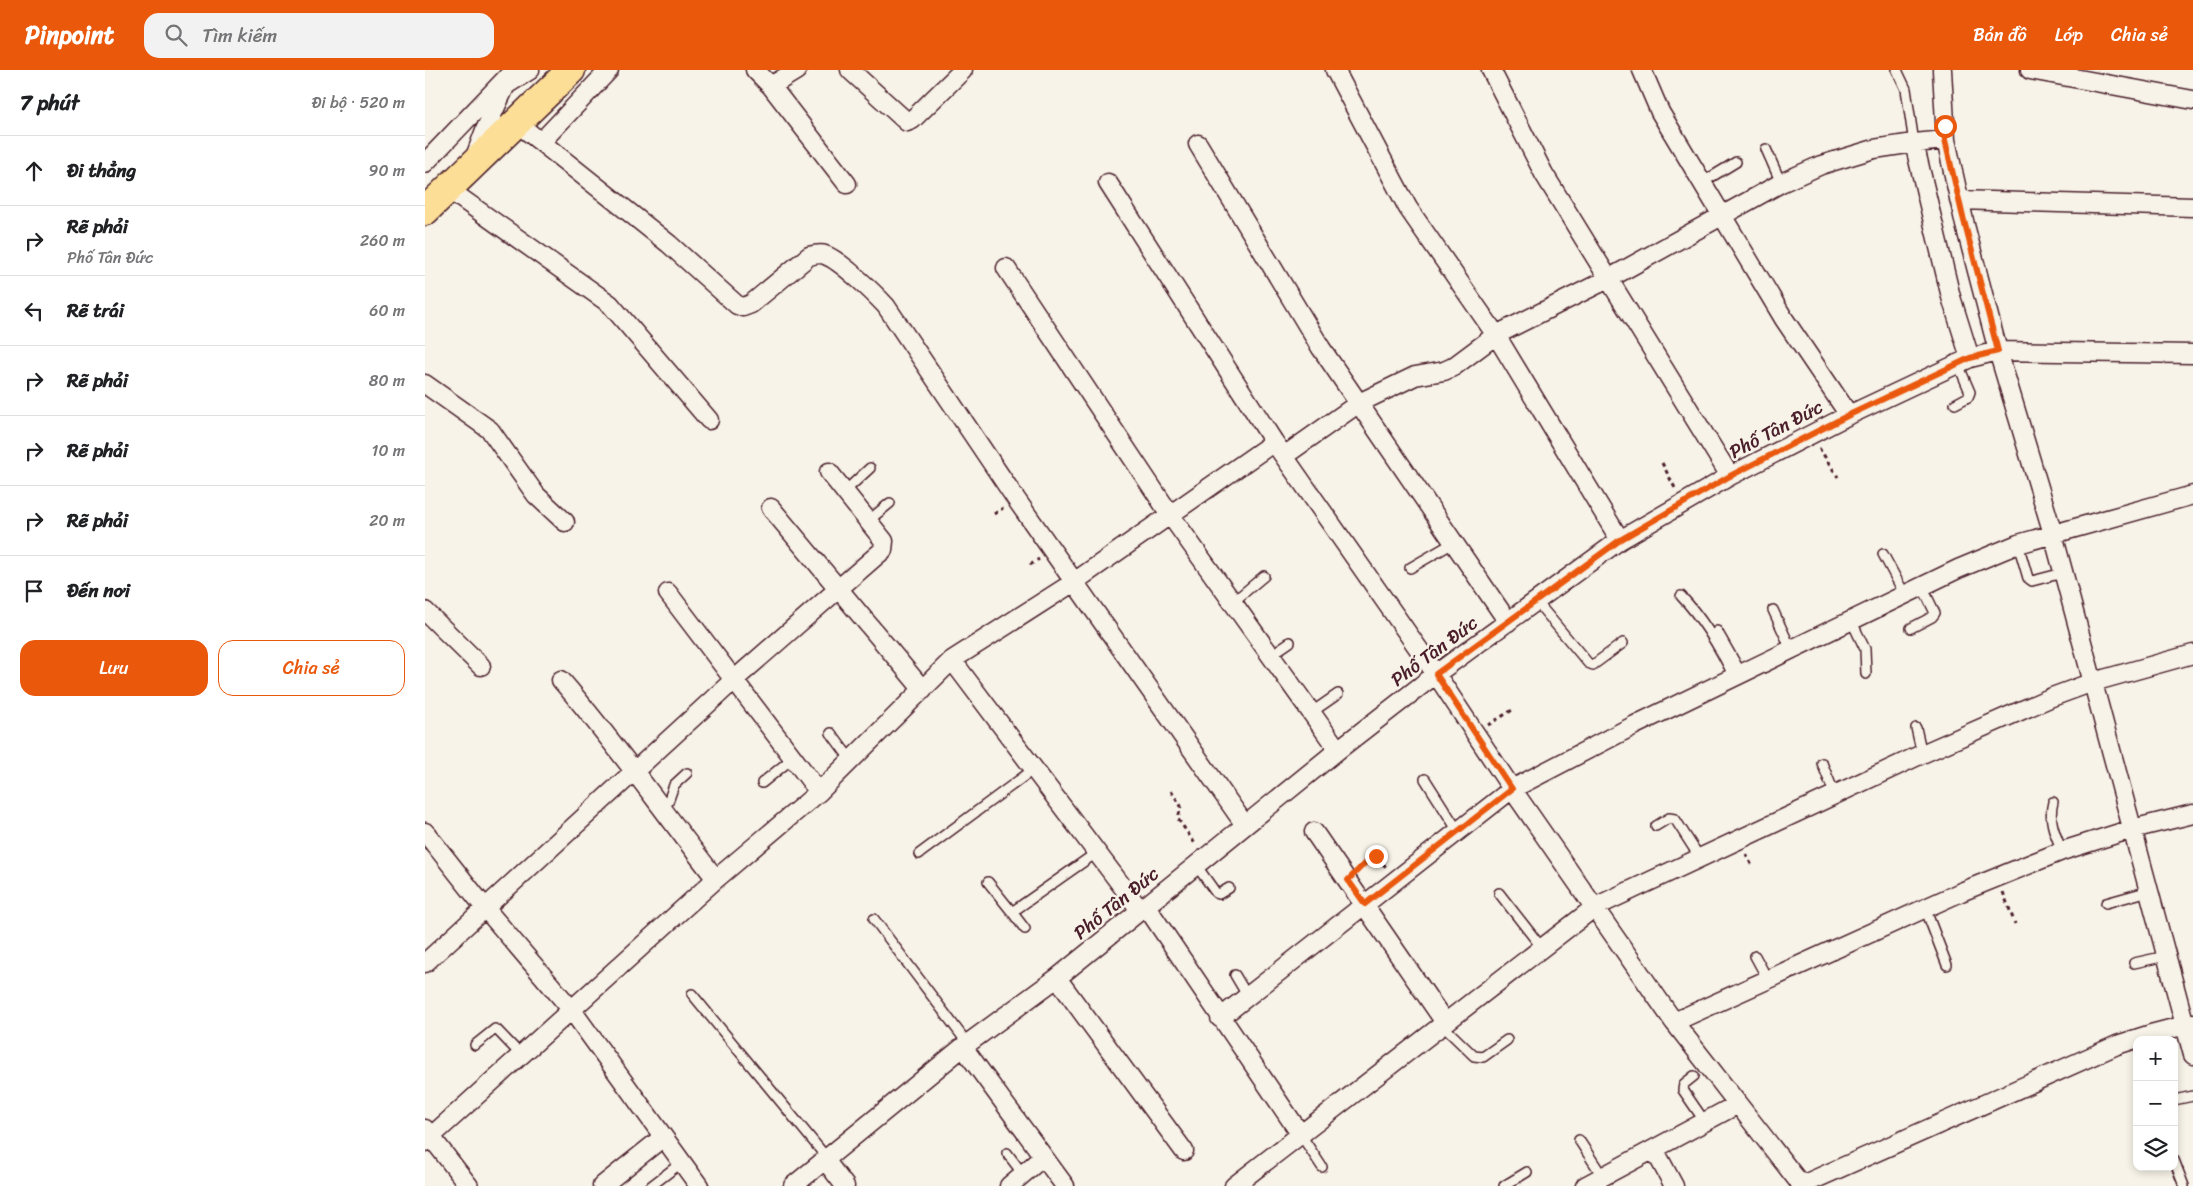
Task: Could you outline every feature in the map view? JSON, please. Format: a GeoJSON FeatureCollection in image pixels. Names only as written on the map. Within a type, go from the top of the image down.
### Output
{"type":"FeatureCollection","features":[{"type":"Feature","properties":{"kind":"main road"},"geometry":{"type":"LineString","coordinates":[[425,211],[571,70]]}},
{"type":"Feature","properties":{"kind":"street"},"geometry":{"type":"LineString","coordinates":[[425,163],[510,75],[530,70]]}},
{"type":"Feature","properties":{"kind":"street"},"geometry":{"type":"LineString","coordinates":[[541,142],[609,70]]}},
{"type":"Feature","properties":{"kind":"street"},"geometry":{"type":"LineString","coordinates":[[755,70],[771,86],[847,184]]}},
{"type":"Feature","properties":{"kind":"street"},"geometry":{"type":"LineString","coordinates":[[771,86],[797,70]]}},
{"type":"Feature","properties":{"kind":"street"},"geometry":{"type":"LineString","coordinates":[[850,70],[907,122],[912,120],[963,70]]}},
{"type":"Feature","properties":{"kind":"street"},"geometry":{"type":"LineString","coordinates":[[1335,70],[1408,208],[1496,335],[1620,540]]}},
{"type":"Feature","properties":{"kind":"street"},"geometry":{"type":"LineString","coordinates":[[1491,70],[1544,174],[1730,476]]}},
{"type":"Feature","properties":{"kind":"street"},"geometry":{"type":"LineString","coordinates":[[1642,70],[1660,112],[1722,216],[1784,319],[1849,415]]}},
{"type":"Feature","properties":{"kind":"street"},"geometry":{"type":"LineString","coordinates":[[1942,70],[1945,140],[1959,200],[1998,351],[2053,534],[2166,956],[2190,1024],[2193,1056]]}},
{"type":"Feature","properties":{"kind":"street"},"geometry":{"type":"LineString","coordinates":[[2030,70],[2193,100]]}},
{"type":"Feature","properties":{"kind":"street"},"geometry":{"type":"LineString","coordinates":[[468,170],[510,75]]}},
{"type":"Feature","properties":{"kind":"street"},"geometry":{"type":"LineString","coordinates":[[517,123],[669,244],[737,305],[743,307],[751,304],[809,256],[815,254],[825,255],[867,286],[904,332],[942,392],[1245,825]]}},
{"type":"Feature","properties":{"kind":"street"},"geometry":{"type":"LineString","coordinates":[[469,1186],[427,1136],[819,792],[952,660],[1074,582],[1171,516],[1279,449],[1359,404],[1415,376],[1444,372],[1477,351],[1496,335],[1608,279],[1781,183],[1821,165],[1865,152],[1914,143],[1945,140]]}},
{"type":"Feature","properties":{"kind":"street"},"geometry":{"type":"LineString","coordinates":[[1914,143],[1951,297],[1964,361]]}},
{"type":"Feature","properties":{"kind":"street"},"geometry":{"type":"LineString","coordinates":[[1198,144],[1321,348],[1508,622]]}},
{"type":"Feature","properties":{"kind":"street"},"geometry":{"type":"LineString","coordinates":[[1108,183],[1279,449],[1436,674],[1512,789],[1674,1022],[1802,1186],[2117,1045],[2190,1024]]}},
{"type":"Feature","properties":{"kind":"street"},"geometry":{"type":"LineString","coordinates":[[448,189],[609,304],[709,420]]}},
{"type":"Feature","properties":{"kind":"street"},"geometry":{"type":"LineString","coordinates":[[1959,200],[2193,207]]}},
{"type":"Feature","properties":{"kind":"street"},"geometry":{"type":"LineString","coordinates":[[1005,268],[1171,516],[1338,750]]}},
{"type":"Feature","properties":{"kind":"street","name":"Phố Tân Đức"},"geometry":{"type":"LineString","coordinates":[[793,1186],[966,1045],[1057,978],[1338,750],[1436,674],[1620,540],[1730,476],[1849,415],[1964,361],[1998,351],[2193,354]]}},
{"type":"Feature","properties":{"kind":"street"},"geometry":{"type":"LineString","coordinates":[[425,384],[489,430],[537,495],[565,522]]}},
{"type":"Feature","properties":{"kind":"street"},"geometry":{"type":"LineString","coordinates":[[425,963],[735,679],[883,550],[884,541],[829,472]]}},
{"type":"Feature","properties":{"kind":"street"},"geometry":{"type":"LineString","coordinates":[[1220,1018],[1512,789],[1635,725],[1791,649],[1922,586],[2018,544],[2193,495]]}},
{"type":"Feature","properties":{"kind":"street"},"geometry":{"type":"LineString","coordinates":[[771,508],[923,690]]}},
{"type":"Feature","properties":{"kind":"street"},"geometry":{"type":"LineString","coordinates":[[668,593],[819,792]]}},
{"type":"Feature","properties":{"kind":"street"},"geometry":{"type":"LineString","coordinates":[[425,611],[481,666]]}},
{"type":"Feature","properties":{"kind":"street"},"geometry":{"type":"LineString","coordinates":[[1233,1186],[1595,907],[1922,754],[2052,697],[2093,682],[2193,654]]}},
{"type":"Feature","properties":{"kind":"street"},"geometry":{"type":"LineString","coordinates":[[952,660],[1096,853],[1143,908],[1301,1135]]}},
{"type":"Feature","properties":{"kind":"street"},"geometry":{"type":"LineString","coordinates":[[561,680],[597,722],[661,810],[717,880]]}},
{"type":"Feature","properties":{"kind":"street"},"geometry":{"type":"LineString","coordinates":[[1674,1022],[1925,908],[2062,851],[2132,829],[2193,814]]}},
{"type":"Feature","properties":{"kind":"street"},"geometry":{"type":"LineString","coordinates":[[425,832],[485,908],[571,1009],[662,1138],[699,1186]]}},
{"type":"Feature","properties":{"kind":"street"},"geometry":{"type":"LineString","coordinates":[[1314,832],[1365,904],[1443,1023]]}},
{"type":"Feature","properties":{"kind":"street"},"geometry":{"type":"LineString","coordinates":[[1057,978],[1184,1151]]}},
{"type":"Feature","properties":{"kind":"street"},"geometry":{"type":"LineString","coordinates":[[966,1045],[1065,1186]]}},
{"type":"Feature","properties":{"kind":"street"},"geometry":{"type":"LineString","coordinates":[[1585,1186],[1738,1104]]}},
{"type":"Feature","properties":{"kind":"street"},"geometry":{"type":"LineString","coordinates":[[602,1186],[662,1138]]}},
{"type":"Feature","properties":{"kind":"street"},"geometry":{"type":"LineString","coordinates":[[1654,1149],[1674,1186]]}},
{"type":"Feature","properties":{"kind":"street"},"geometry":{"type":"LineString","coordinates":[[1009,1186],[1043,1157]]}},
{"type":"Feature","properties":{"kind":"street"},"geometry":{"type":"LineString","coordinates":[[826,1159],[845,1186]]}},
{"type":"Feature","properties":{"kind":"lane"},"geometry":{"type":"LineString","coordinates":[[1897,70],[1906,89],[1914,143]]}},
{"type":"Feature","properties":{"kind":"lane"},"geometry":{"type":"LineString","coordinates":[[1766,149],[1781,183]]}},
{"type":"Feature","properties":{"kind":"lane"},"geometry":{"type":"LineString","coordinates":[[1703,182],[1736,162]]}},
{"type":"Feature","properties":{"kind":"lane"},"geometry":{"type":"LineString","coordinates":[[1955,404],[1968,397],[1970,392],[1964,361]]}},
{"type":"Feature","properties":{"kind":"lane"},"geometry":{"type":"LineString","coordinates":[[845,492],[870,468]]}},
{"type":"Feature","properties":{"kind":"lane"},"geometry":{"type":"LineString","coordinates":[[868,521],[890,503]]}},
{"type":"Feature","properties":{"kind":"lane"},"geometry":{"type":"LineString","coordinates":[[1410,568],[1453,543]]}},
{"type":"Feature","properties":{"kind":"lane"},"geometry":{"type":"LineString","coordinates":[[2018,544],[2028,578],[2032,581],[2063,573]]}},
{"type":"Feature","properties":{"kind":"lane"},"geometry":{"type":"LineString","coordinates":[[1883,554],[1905,595]]}},
{"type":"Feature","properties":{"kind":"lane"},"geometry":{"type":"LineString","coordinates":[[1233,602],[1264,576]]}},
{"type":"Feature","properties":{"kind":"lane"},"geometry":{"type":"LineString","coordinates":[[1911,628],[1932,617],[1935,613],[1922,586]]}},
{"type":"Feature","properties":{"kind":"lane"},"geometry":{"type":"LineString","coordinates":[[1681,596],[1692,607],[1738,675]]}},
{"type":"Feature","properties":{"kind":"lane"},"geometry":{"type":"LineString","coordinates":[[1536,601],[1588,663],[1593,665],[1623,643]]}},
{"type":"Feature","properties":{"kind":"lane"},"geometry":{"type":"LineString","coordinates":[[1773,610],[1791,649]]}},
{"type":"Feature","properties":{"kind":"lane"},"geometry":{"type":"LineString","coordinates":[[1851,620],[1865,649],[1866,674]]}},
{"type":"Feature","properties":{"kind":"lane"},"geometry":{"type":"LineString","coordinates":[[1717,632],[1738,675]]}},
{"type":"Feature","properties":{"kind":"lane"},"geometry":{"type":"LineString","coordinates":[[1271,655],[1290,642]]}},
{"type":"Feature","properties":{"kind":"lane"},"geometry":{"type":"LineString","coordinates":[[1311,712],[1338,694]]}},
{"type":"Feature","properties":{"kind":"lane"},"geometry":{"type":"LineString","coordinates":[[1916,728],[1922,754]]}},
{"type":"Feature","properties":{"kind":"lane"},"geometry":{"type":"LineString","coordinates":[[831,733],[851,760]]}},
{"type":"Feature","properties":{"kind":"lane"},"geometry":{"type":"LineString","coordinates":[[762,783],[794,757]]}},
{"type":"Feature","properties":{"kind":"lane"},"geometry":{"type":"LineString","coordinates":[[1822,763],[1835,795]]}},
{"type":"Feature","properties":{"kind":"lane"},"geometry":{"type":"LineString","coordinates":[[919,854],[1034,769]]}},
{"type":"Feature","properties":{"kind":"lane"},"geometry":{"type":"LineString","coordinates":[[661,810],[668,802],[674,785],[687,773]]}},
{"type":"Feature","properties":{"kind":"lane"},"geometry":{"type":"LineString","coordinates":[[1425,779],[1458,831]]}},
{"type":"Feature","properties":{"kind":"lane"},"geometry":{"type":"LineString","coordinates":[[2053,802],[2050,813],[2052,825],[2062,851]]}},
{"type":"Feature","properties":{"kind":"lane"},"geometry":{"type":"LineString","coordinates":[[1656,826],[1669,818],[1675,819],[1699,858]]}},
{"type":"Feature","properties":{"kind":"lane"},"geometry":{"type":"LineString","coordinates":[[1012,912],[1096,853]]}},
{"type":"Feature","properties":{"kind":"lane"},"geometry":{"type":"LineString","coordinates":[[1201,861],[1216,893],[1219,894],[1229,888]]}},
{"type":"Feature","properties":{"kind":"lane"},"geometry":{"type":"LineString","coordinates":[[988,882],[1025,929]]}},
{"type":"Feature","properties":{"kind":"lane"},"geometry":{"type":"LineString","coordinates":[[2106,903],[2149,891]]}},
{"type":"Feature","properties":{"kind":"lane"},"geometry":{"type":"LineString","coordinates":[[1499,893],[1542,948]]}},
{"type":"Feature","properties":{"kind":"lane"},"geometry":{"type":"LineString","coordinates":[[1925,908],[1947,965]]}},
{"type":"Feature","properties":{"kind":"lane"},"geometry":{"type":"LineString","coordinates":[[874,919],[966,1045]]}},
{"type":"Feature","properties":{"kind":"lane"},"geometry":{"type":"LineString","coordinates":[[1755,956],[1767,980]]}},
{"type":"Feature","properties":{"kind":"lane"},"geometry":{"type":"LineString","coordinates":[[2134,963],[2166,956]]}},
{"type":"Feature","properties":{"kind":"lane"},"geometry":{"type":"LineString","coordinates":[[1235,975],[1248,997]]}},
{"type":"Feature","properties":{"kind":"lane"},"geometry":{"type":"LineString","coordinates":[[692,994],[826,1159]]}},
{"type":"Feature","properties":{"kind":"lane"},"geometry":{"type":"LineString","coordinates":[[1443,1023],[1474,1056],[1483,1057],[1507,1040]]}},
{"type":"Feature","properties":{"kind":"lane"},"geometry":{"type":"LineString","coordinates":[[475,1045],[495,1029],[521,1055]]}},
{"type":"Feature","properties":{"kind":"lane"},"geometry":{"type":"LineString","coordinates":[[1694,1076],[1684,1084],[1683,1090],[1705,1122]]}},
{"type":"Feature","properties":{"kind":"lane"},"geometry":{"type":"LineString","coordinates":[[2178,1099],[2193,1096]]}},
{"type":"Feature","properties":{"kind":"lane"},"geometry":{"type":"LineString","coordinates":[[1301,1135],[1322,1167]]}},
{"type":"Feature","properties":{"kind":"lane"},"geometry":{"type":"LineString","coordinates":[[1579,1140],[1603,1177]]}},
{"type":"Feature","properties":{"kind":"lane"},"geometry":{"type":"LineString","coordinates":[[1007,1153],[1023,1174]]}},
{"type":"Feature","properties":{"kind":"lane"},"geometry":{"type":"LineString","coordinates":[[651,1186],[681,1163]]}},
{"type":"Feature","properties":{"kind":"lane"},"geometry":{"type":"LineString","coordinates":[[2178,1170],[2184,1186]]}},
{"type":"Feature","properties":{"kind":"lane"},"geometry":{"type":"LineString","coordinates":[[1504,1186],[1527,1172]]}},
{"type":"Feature","properties":{"kind":"path"},"geometry":{"type":"LineString","coordinates":[[1811,434],[1837,477]]}},
{"type":"Feature","properties":{"kind":"path"},"geometry":{"type":"LineString","coordinates":[[1662,463],[1683,504]]}},
{"type":"Feature","properties":{"kind":"path"},"geometry":{"type":"LineString","coordinates":[[1475,733],[1514,710]]}},
{"type":"Feature","properties":{"kind":"path"},"geometry":{"type":"LineString","coordinates":[[1171,791],[1181,806],[1178,819],[1201,861]]}},
{"type":"Feature","properties":{"kind":"path"},"geometry":{"type":"LineString","coordinates":[[1348,880],[1371,857],[1376,856],[1389,868]]}},
{"type":"Feature","properties":{"kind":"path"},"geometry":{"type":"LineString","coordinates":[[1998,877],[2015,924]]}},
{"type":"Feature","properties":{"kind":"route"},"geometry":{"type":"LineString","coordinates":[[1376,856],[1371,857],[1348,880],[1365,904],[1512,789],[1436,674],[1620,540],[1730,476],[1849,415],[1970,358],[1998,351],[1962,213],[1945,140],[1945,126]]}}]}
